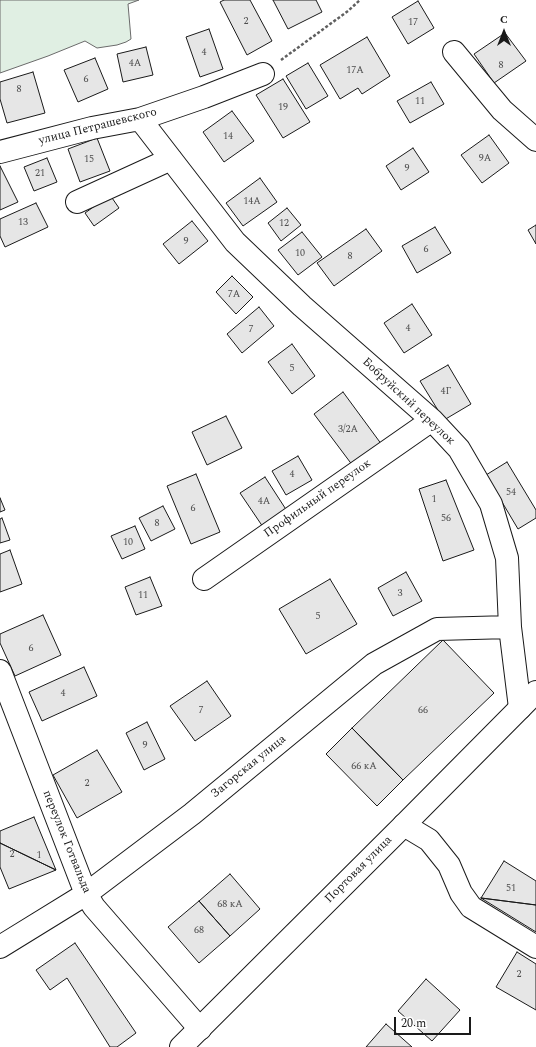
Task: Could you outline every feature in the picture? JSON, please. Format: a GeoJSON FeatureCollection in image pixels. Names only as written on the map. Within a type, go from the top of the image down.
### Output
{"type":"FeatureCollection","features":[{"type":"Feature","properties":{"kind":"street"},"geometry":{"type":"LineString","coordinates":[[454,52],[502,110],[536,140]]}},
{"type":"Feature","properties":{"kind":"street","name":"улица Петрашевского"},"geometry":{"type":"LineString","coordinates":[[0,152],[92,128],[140,119],[204,97],[263,74]]}},
{"type":"Feature","properties":{"kind":"street","name":"Бобруйский переулок"},"geometry":{"type":"LineString","coordinates":[[140,119],[234,242],[302,306],[432,420],[459,449],[492,504],[507,558],[510,627],[520,708]]}},
{"type":"Feature","properties":{"kind":"street"},"geometry":{"type":"LineString","coordinates":[[77,202],[171,159]]}},
{"type":"Feature","properties":{"kind":"street","name":"Профильный переулок"},"geometry":{"type":"LineString","coordinates":[[204,579],[432,420]]}},
{"type":"Feature","properties":{"kind":"street","name":"Загорская улица"},"geometry":{"type":"LineString","coordinates":[[0,947],[86,894],[192,814],[374,664],[437,629],[510,627]]}},
{"type":"Feature","properties":{"kind":"street","name":"переулок Готвальда"},"geometry":{"type":"LineString","coordinates":[[0,670],[86,894],[94,907],[200,1029]]}},
{"type":"Feature","properties":{"kind":"street","name":"Портовая улица"},"geometry":{"type":"LineString","coordinates":[[181,1047],[536,692]]}},
{"type":"Feature","properties":{"kind":"street"},"geometry":{"type":"LineString","coordinates":[[404,825],[429,840],[449,865],[462,893],[471,907],[536,947]]}},
{"type":"Feature","properties":{"kind":"path"},"geometry":{"type":"LineString","coordinates":[[263,74],[348,11],[360,0]]}},
{"type":"Feature","properties":{"kind":"green space"},"geometry":{"type":"Polygon","coordinates":[[[0,0],[139,0],[128,4],[131,39],[126,42],[97,48],[85,41],[0,73],[0,0]]]}},
{"type":"Feature","properties":{"kind":"building"},"geometry":{"type":"Polygon","coordinates":[[[224,0],[250,0],[272,41],[247,55],[220,2],[224,0]]]}},
{"type":"Feature","properties":{"kind":"building"},"geometry":{"type":"Polygon","coordinates":[[[273,0],[316,0],[322,12],[288,29],[273,0]]]}},
{"type":"Feature","properties":{"kind":"building"},"geometry":{"type":"Polygon","coordinates":[[[418,1],[434,28],[408,44],[392,17],[418,1]]]}},
{"type":"Feature","properties":{"kind":"building"},"geometry":{"type":"Polygon","coordinates":[[[209,29],[223,69],[200,77],[186,37],[209,29]]]}},
{"type":"Feature","properties":{"kind":"building"},"geometry":{"type":"Polygon","coordinates":[[[505,33],[526,61],[494,83],[474,54],[505,33]]]}},
{"type":"Feature","properties":{"kind":"building"},"geometry":{"type":"Polygon","coordinates":[[[367,37],[390,76],[362,94],[358,88],[340,99],[320,65],[367,37]]]}},
{"type":"Feature","properties":{"kind":"building"},"geometry":{"type":"Polygon","coordinates":[[[146,47],[153,75],[123,82],[117,54],[146,47]]]}},
{"type":"Feature","properties":{"kind":"building"},"geometry":{"type":"Polygon","coordinates":[[[95,58],[108,89],[78,102],[64,70],[95,58]]]}},
{"type":"Feature","properties":{"kind":"building"},"geometry":{"type":"Polygon","coordinates":[[[308,63],[328,96],[306,109],[286,76],[308,63]]]}},
{"type":"Feature","properties":{"kind":"building"},"geometry":{"type":"Polygon","coordinates":[[[33,72],[45,113],[7,123],[0,99],[0,82],[33,72]]]}},
{"type":"Feature","properties":{"kind":"building"},"geometry":{"type":"Polygon","coordinates":[[[283,79],[310,122],[283,138],[256,95],[283,79]]]}},
{"type":"Feature","properties":{"kind":"building"},"geometry":{"type":"Polygon","coordinates":[[[431,82],[444,104],[410,123],[397,101],[431,82]]]}},
{"type":"Feature","properties":{"kind":"building"},"geometry":{"type":"Polygon","coordinates":[[[232,111],[254,141],[224,162],[203,132],[232,111]]]}},
{"type":"Feature","properties":{"kind":"building"},"geometry":{"type":"Polygon","coordinates":[[[489,135],[509,163],[482,183],[461,155],[489,135]]]}},
{"type":"Feature","properties":{"kind":"building"},"geometry":{"type":"Polygon","coordinates":[[[97,138],[110,171],[80,182],[68,149],[97,138]]]}},
{"type":"Feature","properties":{"kind":"building"},"geometry":{"type":"Polygon","coordinates":[[[413,148],[429,172],[401,190],[386,166],[413,148]]]}},
{"type":"Feature","properties":{"kind":"building"},"geometry":{"type":"Polygon","coordinates":[[[47,158],[57,182],[34,191],[24,167],[47,158]]]}},
{"type":"Feature","properties":{"kind":"building"},"geometry":{"type":"Polygon","coordinates":[[[0,166],[18,202],[0,210],[0,166]]]}},
{"type":"Feature","properties":{"kind":"building"},"geometry":{"type":"Polygon","coordinates":[[[260,178],[277,202],[243,226],[226,203],[260,178]]]}},
{"type":"Feature","properties":{"kind":"building"},"geometry":{"type":"Polygon","coordinates":[[[110,195],[119,208],[94,226],[85,213],[110,195]]]}},
{"type":"Feature","properties":{"kind":"building"},"geometry":{"type":"Polygon","coordinates":[[[36,203],[48,227],[5,247],[0,236],[0,219],[36,203]]]}},
{"type":"Feature","properties":{"kind":"building"},"geometry":{"type":"Polygon","coordinates":[[[287,208],[301,225],[281,241],[268,223],[287,208]]]}},
{"type":"Feature","properties":{"kind":"building"},"geometry":{"type":"Polygon","coordinates":[[[192,221],[208,241],[179,264],[163,244],[192,221]]]}},
{"type":"Feature","properties":{"kind":"building"},"geometry":{"type":"Polygon","coordinates":[[[536,225],[536,244],[528,230],[536,225]]]}},
{"type":"Feature","properties":{"kind":"building"},"geometry":{"type":"Polygon","coordinates":[[[435,227],[451,253],[417,273],[402,246],[435,227]]]}},
{"type":"Feature","properties":{"kind":"building"},"geometry":{"type":"Polygon","coordinates":[[[366,229],[382,251],[334,286],[317,263],[366,229]]]}},
{"type":"Feature","properties":{"kind":"building"},"geometry":{"type":"Polygon","coordinates":[[[302,232],[322,257],[298,275],[278,250],[302,232]]]}},
{"type":"Feature","properties":{"kind":"building"},"geometry":{"type":"Polygon","coordinates":[[[232,276],[253,297],[236,314],[216,292],[232,276]]]}},
{"type":"Feature","properties":{"kind":"building"},"geometry":{"type":"Polygon","coordinates":[[[412,304],[432,335],[404,353],[384,323],[412,304]]]}},
{"type":"Feature","properties":{"kind":"building"},"geometry":{"type":"Polygon","coordinates":[[[259,307],[274,326],[242,353],[227,334],[259,307]]]}},
{"type":"Feature","properties":{"kind":"building"},"geometry":{"type":"Polygon","coordinates":[[[292,344],[315,376],[292,394],[268,362],[292,344]]]}},
{"type":"Feature","properties":{"kind":"building"},"geometry":{"type":"Polygon","coordinates":[[[448,365],[471,404],[444,420],[420,381],[448,365]]]}},
{"type":"Feature","properties":{"kind":"building"},"geometry":{"type":"Polygon","coordinates":[[[343,392],[382,445],[353,466],[314,414],[343,392]]]}},
{"type":"Feature","properties":{"kind":"building"},"geometry":{"type":"Polygon","coordinates":[[[226,416],[242,448],[207,465],[192,432],[226,416]]]}},
{"type":"Feature","properties":{"kind":"building"},"geometry":{"type":"Polygon","coordinates":[[[298,456],[312,480],[286,495],[272,471],[298,456]]]}},
{"type":"Feature","properties":{"kind":"building"},"geometry":{"type":"Polygon","coordinates":[[[507,462],[536,510],[536,518],[518,529],[486,475],[507,462]]]}},
{"type":"Feature","properties":{"kind":"building"},"geometry":{"type":"Polygon","coordinates":[[[196,474],[220,532],[191,544],[167,486],[196,474]]]}},
{"type":"Feature","properties":{"kind":"building"},"geometry":{"type":"Polygon","coordinates":[[[265,477],[287,511],[263,527],[240,493],[265,477]]]}},
{"type":"Feature","properties":{"kind":"building"},"geometry":{"type":"Polygon","coordinates":[[[446,480],[474,550],[443,561],[419,489],[446,480]]]}},
{"type":"Feature","properties":{"kind":"building"},"geometry":{"type":"Polygon","coordinates":[[[0,498],[5,510],[0,512],[0,498]]]}},
{"type":"Feature","properties":{"kind":"building"},"geometry":{"type":"Polygon","coordinates":[[[163,506],[175,529],[151,541],[139,518],[163,506]]]}},
{"type":"Feature","properties":{"kind":"building"},"geometry":{"type":"Polygon","coordinates":[[[2,518],[10,540],[0,543],[0,519],[2,518]]]}},
{"type":"Feature","properties":{"kind":"building"},"geometry":{"type":"Polygon","coordinates":[[[135,526],[145,549],[122,559],[111,536],[135,526]]]}},
{"type":"Feature","properties":{"kind":"building"},"geometry":{"type":"Polygon","coordinates":[[[10,550],[22,584],[0,592],[0,554],[10,550]]]}},
{"type":"Feature","properties":{"kind":"building"},"geometry":{"type":"Polygon","coordinates":[[[406,572],[422,601],[393,616],[378,588],[406,572]]]}},
{"type":"Feature","properties":{"kind":"building"},"geometry":{"type":"Polygon","coordinates":[[[150,577],[162,606],[136,615],[125,587],[150,577]]]}},
{"type":"Feature","properties":{"kind":"building"},"geometry":{"type":"Polygon","coordinates":[[[330,579],[357,624],[306,654],[279,609],[330,579]]]}},
{"type":"Feature","properties":{"kind":"building"},"geometry":{"type":"Polygon","coordinates":[[[43,615],[61,655],[15,676],[0,643],[0,634],[43,615]]]}},
{"type":"Feature","properties":{"kind":"building"},"geometry":{"type":"Polygon","coordinates":[[[443,640],[494,693],[403,780],[352,728],[443,640]]]}},
{"type":"Feature","properties":{"kind":"building"},"geometry":{"type":"Polygon","coordinates":[[[84,667],[97,696],[42,721],[29,692],[84,667]]]}},
{"type":"Feature","properties":{"kind":"building"},"geometry":{"type":"Polygon","coordinates":[[[207,681],[231,716],[195,741],[170,706],[207,681]]]}},
{"type":"Feature","properties":{"kind":"building"},"geometry":{"type":"Polygon","coordinates":[[[147,722],[165,759],[144,770],[126,733],[147,722]]]}},
{"type":"Feature","properties":{"kind":"building"},"geometry":{"type":"Polygon","coordinates":[[[352,728],[403,780],[377,806],[326,754],[352,728]]]}},
{"type":"Feature","properties":{"kind":"building"},"geometry":{"type":"Polygon","coordinates":[[[97,750],[122,792],[77,818],[53,775],[97,750]]]}},
{"type":"Feature","properties":{"kind":"building"},"geometry":{"type":"Polygon","coordinates":[[[34,817],[56,870],[0,843],[0,831],[34,817]]]}},
{"type":"Feature","properties":{"kind":"building"},"geometry":{"type":"Polygon","coordinates":[[[0,843],[56,870],[9,889],[0,867],[0,843]]]}},
{"type":"Feature","properties":{"kind":"building"},"geometry":{"type":"Polygon","coordinates":[[[504,861],[536,881],[536,905],[481,898],[504,861]]]}},
{"type":"Feature","properties":{"kind":"building"},"geometry":{"type":"Polygon","coordinates":[[[230,874],[260,909],[230,936],[199,901],[230,874]]]}},
{"type":"Feature","properties":{"kind":"building"},"geometry":{"type":"Polygon","coordinates":[[[481,898],[536,905],[536,932],[481,898]]]}},
{"type":"Feature","properties":{"kind":"building"},"geometry":{"type":"Polygon","coordinates":[[[199,901],[230,936],[199,963],[168,927],[199,901]]]}},
{"type":"Feature","properties":{"kind":"building"},"geometry":{"type":"Polygon","coordinates":[[[75,943],[136,1033],[117,1047],[110,1047],[67,978],[50,990],[36,970],[75,943]]]}},
{"type":"Feature","properties":{"kind":"building"},"geometry":{"type":"Polygon","coordinates":[[[517,952],[536,964],[536,1010],[496,987],[517,952]]]}},
{"type":"Feature","properties":{"kind":"building"},"geometry":{"type":"Polygon","coordinates":[[[426,979],[460,1010],[432,1041],[398,1011],[426,979]]]}},
{"type":"Feature","properties":{"kind":"building"},"geometry":{"type":"Polygon","coordinates":[[[386,1024],[412,1047],[366,1047],[386,1024]]]}}]}
